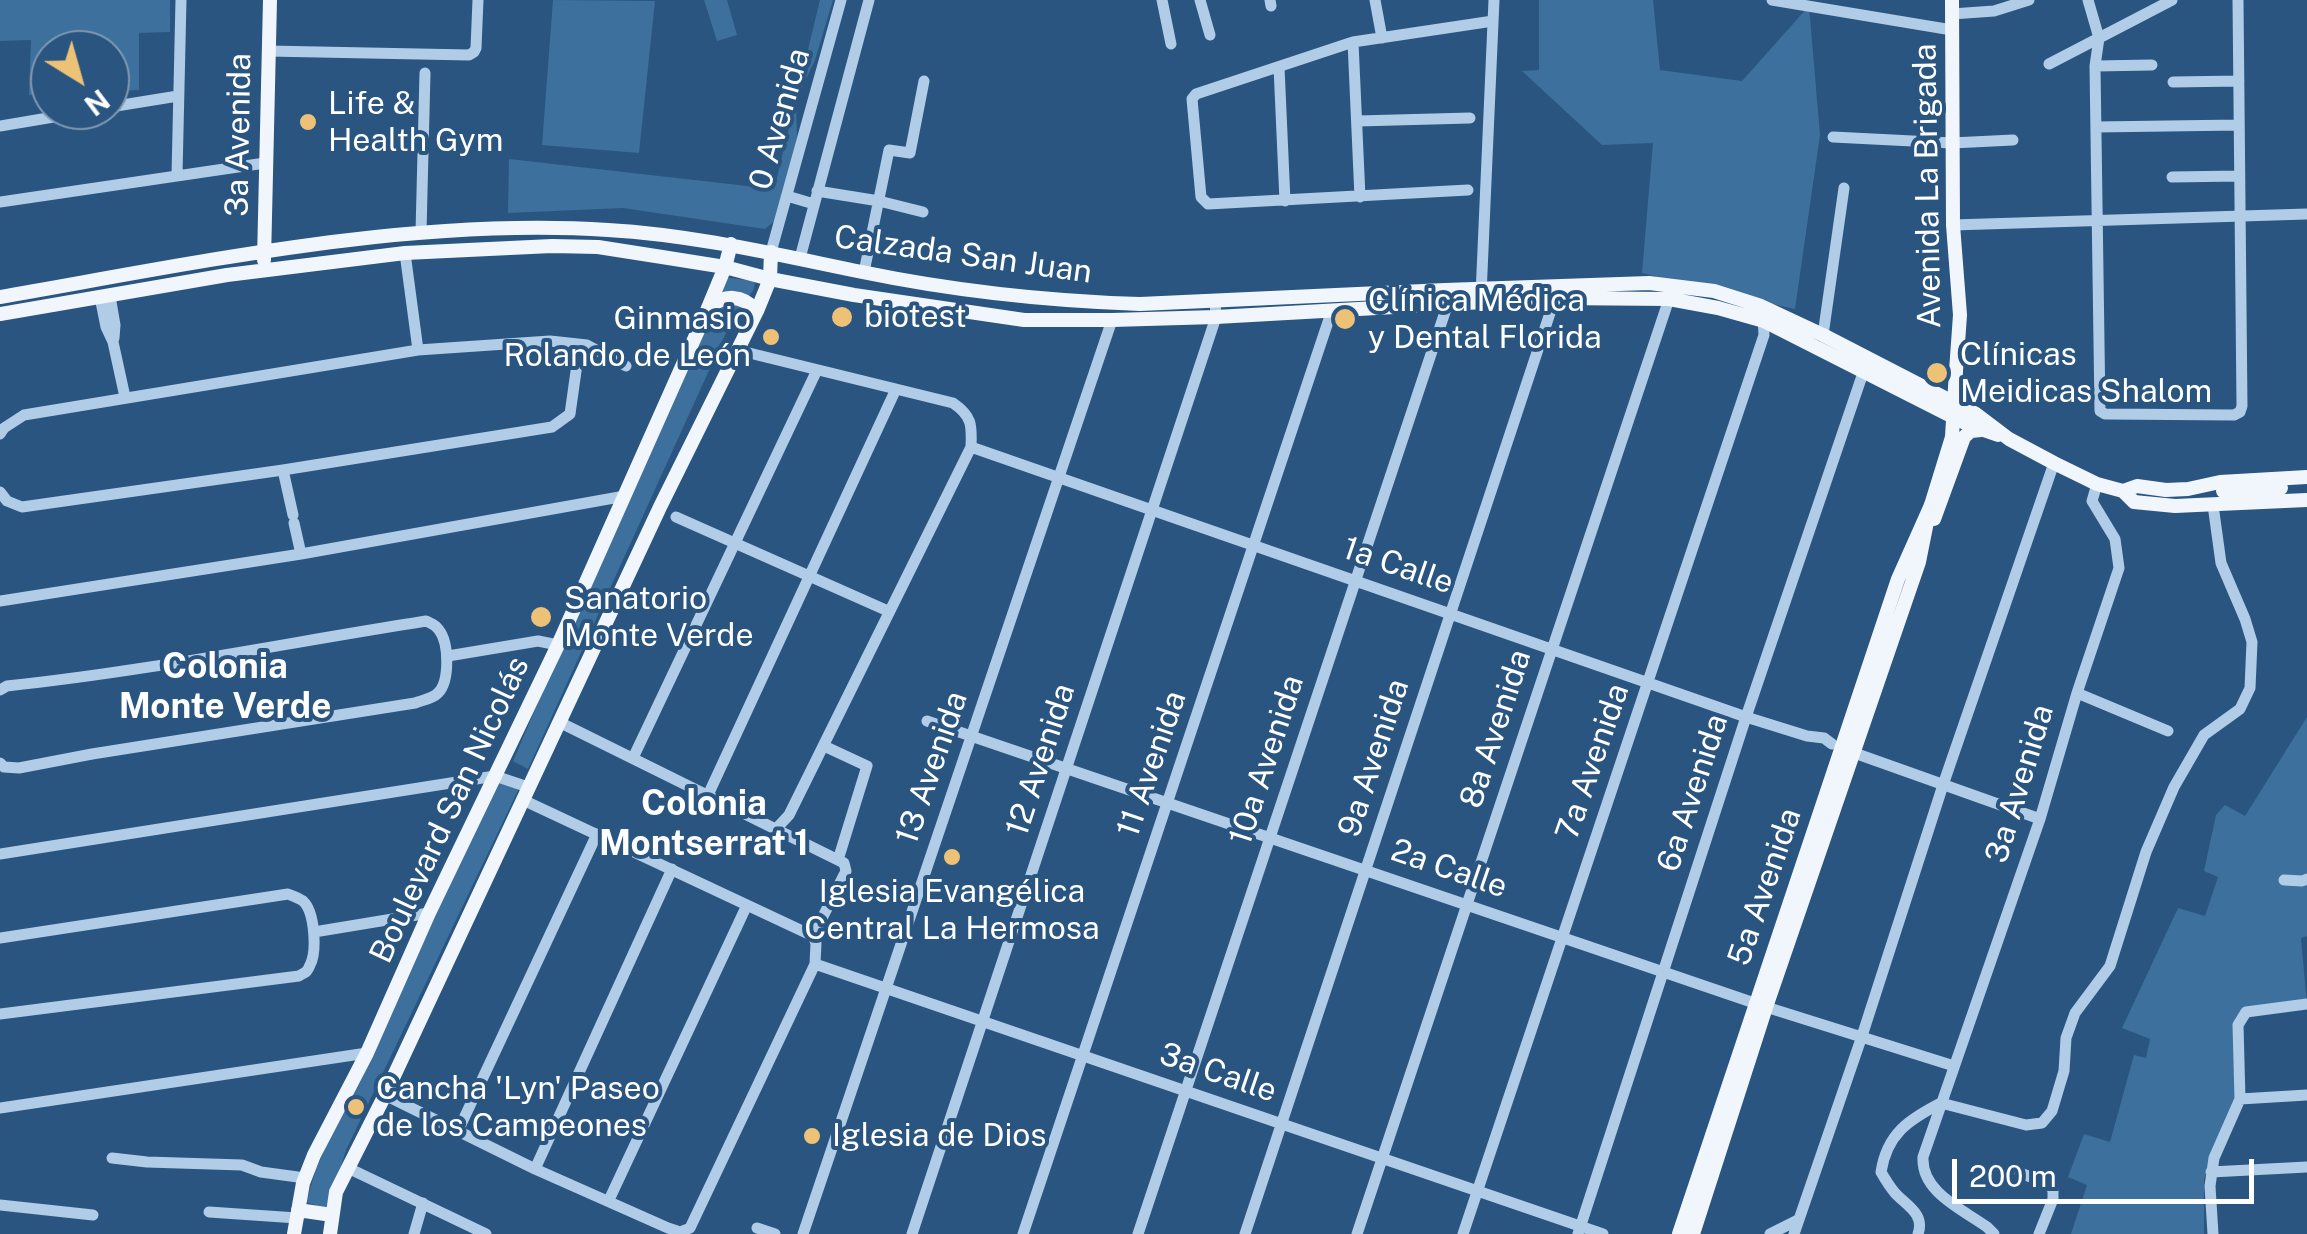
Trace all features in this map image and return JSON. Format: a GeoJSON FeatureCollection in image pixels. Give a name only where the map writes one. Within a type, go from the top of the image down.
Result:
{"type":"FeatureCollection","features":[{"type":"Feature","properties":{"kind":"main road","name":"3a Avenida"},"geometry":{"type":"LineString","coordinates":[[264,270],[270,0]]}},
{"type":"Feature","properties":{"kind":"main road","name":"Avenida La Brigada"},"geometry":{"type":"LineString","coordinates":[[1952,15],[1953,225],[1960,315],[1956,370]]}},
{"type":"Feature","properties":{"kind":"main road","name":"Calzada San Juan"},"geometry":{"type":"LineString","coordinates":[[0,297],[264,252],[421,232],[546,228],[607,230],[731,244],[864,272],[1009,296],[1216,309],[1332,310],[1420,306],[1447,296]]}},
{"type":"Feature","properties":{"kind":"main road","name":"Boulevard San Nicolás"},"geometry":{"type":"LineString","coordinates":[[294,1234],[305,1178],[314,1156],[367,1054],[429,913],[558,645],[708,308],[731,244]]}},
{"type":"Feature","properties":{"kind":"main road","name":"Calzada San Juan"},"geometry":{"type":"LineString","coordinates":[[0,314],[264,270],[406,253],[535,246],[598,247],[725,267],[854,295],[1024,320],[1112,320],[1216,309],[1447,296],[1669,299],[1763,313],[1946,414],[2009,439]]}},
{"type":"Feature","properties":{"kind":"main road","name":"Boulevard San Nicolás"},"geometry":{"type":"LineString","coordinates":[[330,1234],[336,1192],[660,507],[757,311],[770,279],[771,252]]}},
{"type":"Feature","properties":{"kind":"main road","name":"Calzada San Juan"},"geometry":{"type":"LineString","coordinates":[[1481,296],[1649,283],[1714,291],[1823,335],[1976,414],[2009,439],[2054,463],[2097,484],[2123,491],[2134,502],[2213,505],[2307,500]]}},
{"type":"Feature","properties":{"kind":"main road"},"geometry":{"type":"LineString","coordinates":[[708,308],[728,297],[750,302],[757,311]]}},
{"type":"Feature","properties":{"kind":"main road"},"geometry":{"type":"LineString","coordinates":[[1024,320],[1038,312],[1070,313],[1086,301]]}},
{"type":"Feature","properties":{"kind":"main road","name":"5a Avenida"},"geometry":{"type":"LineString","coordinates":[[1694,1234],[1842,748],[1950,451],[1956,370]]}},
{"type":"Feature","properties":{"kind":"main road","name":"5a Avenida"},"geometry":{"type":"LineString","coordinates":[[1912,560],[1944,458],[1949,428],[1946,414]]}},
{"type":"Feature","properties":{"kind":"main road","name":"5a Avenida"},"geometry":{"type":"LineString","coordinates":[[1912,560],[1964,437],[1980,430]]}},
{"type":"Feature","properties":{"kind":"main road","name":"Calzada San Juan"},"geometry":{"type":"LineString","coordinates":[[2123,491],[2137,486],[2166,490],[2220,482],[2307,477]]}},
{"type":"Feature","properties":{"kind":"main road"},"geometry":{"type":"LineString","coordinates":[[2205,486],[2245,490],[2307,486]]}},
{"type":"Feature","properties":{"kind":"main road","name":"5a Avenida"},"geometry":{"type":"LineString","coordinates":[[1679,1234],[1761,1005]]}},
{"type":"Feature","properties":{"kind":"main road"},"geometry":{"type":"LineString","coordinates":[[298,1214],[332,1215]]}},
{"type":"Feature","properties":{"kind":"street"},"geometry":{"type":"LineString","coordinates":[[178,175],[181,0]]}},
{"type":"Feature","properties":{"kind":"street"},"geometry":{"type":"LineString","coordinates":[[268,51],[469,55],[474,52],[478,0]]}},
{"type":"Feature","properties":{"kind":"street","name":"0 Avenida"},"geometry":{"type":"LineString","coordinates":[[771,252],[842,0]]}},
{"type":"Feature","properties":{"kind":"street"},"geometry":{"type":"LineString","coordinates":[[800,258],[869,0]]}},
{"type":"Feature","properties":{"kind":"street"},"geometry":{"type":"LineString","coordinates":[[1162,0],[1171,44]]}},
{"type":"Feature","properties":{"kind":"street"},"geometry":{"type":"LineString","coordinates":[[1200,0],[1210,35]]}},
{"type":"Feature","properties":{"kind":"street"},"geometry":{"type":"LineString","coordinates":[[1375,0],[1382,38]]}},
{"type":"Feature","properties":{"kind":"street"},"geometry":{"type":"LineString","coordinates":[[1481,296],[1494,0]]}},
{"type":"Feature","properties":{"kind":"street"},"geometry":{"type":"LineString","coordinates":[[1772,0],[1952,15],[1994,11],[2029,0]]}},
{"type":"Feature","properties":{"kind":"street"},"geometry":{"type":"LineString","coordinates":[[2088,0],[2099,38],[2094,66],[2100,411],[2234,415],[2240,412],[2238,0]]}},
{"type":"Feature","properties":{"kind":"street"},"geometry":{"type":"LineString","coordinates":[[2049,64],[2170,0]]}},
{"type":"Feature","properties":{"kind":"street"},"geometry":{"type":"LineString","coordinates":[[1468,190],[1208,204],[1201,197],[1192,98],[1353,42],[1493,21]]}},
{"type":"Feature","properties":{"kind":"street"},"geometry":{"type":"LineString","coordinates":[[1353,42],[1360,197]]}},
{"type":"Feature","properties":{"kind":"street"},"geometry":{"type":"LineString","coordinates":[[2094,66],[2152,65]]}},
{"type":"Feature","properties":{"kind":"street"},"geometry":{"type":"LineString","coordinates":[[1279,67],[1284,201]]}},
{"type":"Feature","properties":{"kind":"street"},"geometry":{"type":"LineString","coordinates":[[421,232],[425,74]]}},
{"type":"Feature","properties":{"kind":"street"},"geometry":{"type":"LineString","coordinates":[[864,272],[890,150],[910,153],[924,80]]}},
{"type":"Feature","properties":{"kind":"street"},"geometry":{"type":"LineString","coordinates":[[2173,82],[2238,81]]}},
{"type":"Feature","properties":{"kind":"street"},"geometry":{"type":"LineString","coordinates":[[130,104],[178,96]]}},
{"type":"Feature","properties":{"kind":"street"},"geometry":{"type":"LineString","coordinates":[[1358,121],[1470,118]]}},
{"type":"Feature","properties":{"kind":"street"},"geometry":{"type":"LineString","coordinates":[[0,126],[30,121]]}},
{"type":"Feature","properties":{"kind":"street"},"geometry":{"type":"LineString","coordinates":[[2096,127],[2239,125]]}},
{"type":"Feature","properties":{"kind":"street"},"geometry":{"type":"LineString","coordinates":[[1833,136],[1952,143],[2013,140]]}},
{"type":"Feature","properties":{"kind":"street"},"geometry":{"type":"LineString","coordinates":[[0,202],[264,163]]}},
{"type":"Feature","properties":{"kind":"street"},"geometry":{"type":"LineString","coordinates":[[2172,177],[2239,176]]}},
{"type":"Feature","properties":{"kind":"street"},"geometry":{"type":"LineString","coordinates":[[1823,335],[1844,188]]}},
{"type":"Feature","properties":{"kind":"street"},"geometry":{"type":"LineString","coordinates":[[787,196],[879,202],[923,212]]}},
{"type":"Feature","properties":{"kind":"street"},"geometry":{"type":"LineString","coordinates":[[1953,225],[2307,214]]}},
{"type":"Feature","properties":{"kind":"street"},"geometry":{"type":"LineString","coordinates":[[406,253],[418,350]]}},
{"type":"Feature","properties":{"kind":"street"},"geometry":{"type":"LineString","coordinates":[[105,296],[106,327],[125,397]]}},
{"type":"Feature","properties":{"kind":"street","name":"10a Avenida"},"geometry":{"type":"LineString","coordinates":[[1138,1234],[1447,296]]}},
{"type":"Feature","properties":{"kind":"street","name":"9a Avenida"},"geometry":{"type":"LineString","coordinates":[[1244,1234],[1555,298]]}},
{"type":"Feature","properties":{"kind":"street","name":"8a Avenida"},"geometry":{"type":"LineString","coordinates":[[1357,1234],[1669,299]]}},
{"type":"Feature","properties":{"kind":"street","name":"12 Avenida"},"geometry":{"type":"LineString","coordinates":[[912,1234],[1154,511],[1216,309]]}},
{"type":"Feature","properties":{"kind":"street","name":"11 Avenida"},"geometry":{"type":"LineString","coordinates":[[1023,1234],[1332,310]]}},
{"type":"Feature","properties":{"kind":"street","name":"7a Avenida"},"geometry":{"type":"LineString","coordinates":[[1463,1234],[1764,336],[1763,313]]}},
{"type":"Feature","properties":{"kind":"street","name":"13 Avenida"},"geometry":{"type":"LineString","coordinates":[[803,1234],[1112,320]]}},
{"type":"Feature","properties":{"kind":"street"},"geometry":{"type":"LineString","coordinates":[[2,431],[24,415],[418,350],[550,341],[587,346],[626,366]]}},
{"type":"Feature","properties":{"kind":"street"},"geometry":{"type":"LineString","coordinates":[[3,496],[22,506],[552,427],[570,414],[578,357],[570,345]]}},
{"type":"Feature","properties":{"kind":"street"},"geometry":{"type":"LineString","coordinates":[[738,350],[953,403],[969,418],[972,432],[971,447],[824,746],[789,815],[776,829]]}},
{"type":"Feature","properties":{"kind":"street"},"geometry":{"type":"LineString","coordinates":[[633,758],[817,370]]}},
{"type":"Feature","properties":{"kind":"street","name":"6a Avenida"},"geometry":{"type":"LineString","coordinates":[[1580,1230],[1746,716],[1864,370]]}},
{"type":"Feature","properties":{"kind":"street"},"geometry":{"type":"LineString","coordinates":[[708,795],[896,389]]}},
{"type":"Feature","properties":{"kind":"street","name":"1a Calle"},"geometry":{"type":"LineString","coordinates":[[971,447],[1746,716],[1824,738],[1842,748],[2040,818]]}},
{"type":"Feature","properties":{"kind":"street"},"geometry":{"type":"LineString","coordinates":[[1794,1234],[1942,785],[2054,463]]}},
{"type":"Feature","properties":{"kind":"street"},"geometry":{"type":"LineString","coordinates":[[283,470],[301,554]]}},
{"type":"Feature","properties":{"kind":"street","name":"3a Avenida"},"geometry":{"type":"LineString","coordinates":[[1941,1102],[2040,818],[2119,568],[2115,539],[2092,502],[2097,484]]}},
{"type":"Feature","properties":{"kind":"street"},"geometry":{"type":"LineString","coordinates":[[0,600],[301,554],[625,496]]}},
{"type":"Feature","properties":{"kind":"street"},"geometry":{"type":"LineString","coordinates":[[1918,1234],[1921,1226],[1917,1214],[1880,1172],[1884,1151],[1916,1116],[1941,1102],[2026,1125],[2042,1123],[2052,1111],[2064,1070],[2066,1038],[2075,1013],[2110,966],[2146,852],[2174,786],[2204,735],[2240,709],[2250,688],[2252,642],[2222,563],[2213,505]]}},
{"type":"Feature","properties":{"kind":"street"},"geometry":{"type":"LineString","coordinates":[[676,517],[888,611]]}},
{"type":"Feature","properties":{"kind":"street"},"geometry":{"type":"LineString","coordinates":[[0,690],[426,621],[441,632],[448,656],[438,692],[415,703],[19,768],[0,763]]}},
{"type":"Feature","properties":{"kind":"street"},"geometry":{"type":"LineString","coordinates":[[448,656],[538,641],[558,645]]}},
{"type":"Feature","properties":{"kind":"street"},"geometry":{"type":"LineString","coordinates":[[2077,693],[2168,731]]}},
{"type":"Feature","properties":{"kind":"street","name":"2a Calle"},"geometry":{"type":"LineString","coordinates":[[928,721],[1761,1005],[1954,1066]]}},
{"type":"Feature","properties":{"kind":"street"},"geometry":{"type":"LineString","coordinates":[[385,1095],[535,1168],[680,1232],[690,1228],[815,964],[814,936],[846,871],[844,863],[559,722]]}},
{"type":"Feature","properties":{"kind":"street"},"geometry":{"type":"LineString","coordinates":[[824,746],[867,766],[838,860]]}},
{"type":"Feature","properties":{"kind":"street"},"geometry":{"type":"LineString","coordinates":[[0,854],[495,776],[597,834],[814,936]]}},
{"type":"Feature","properties":{"kind":"street"},"geometry":{"type":"LineString","coordinates":[[458,1131],[597,834]]}},
{"type":"Feature","properties":{"kind":"street"},"geometry":{"type":"LineString","coordinates":[[535,1168],[672,869]]}},
{"type":"Feature","properties":{"kind":"street"},"geometry":{"type":"LineString","coordinates":[[2284,880],[2307,879]]}},
{"type":"Feature","properties":{"kind":"street"},"geometry":{"type":"LineString","coordinates":[[0,938],[288,894],[306,906],[314,932],[310,965],[298,976],[0,1014]]}},
{"type":"Feature","properties":{"kind":"street"},"geometry":{"type":"LineString","coordinates":[[609,1200],[747,904]]}},
{"type":"Feature","properties":{"kind":"street"},"geometry":{"type":"LineString","coordinates":[[314,932],[429,913]]}},
{"type":"Feature","properties":{"kind":"street","name":"3a Calle"},"geometry":{"type":"LineString","coordinates":[[815,964],[1478,1191],[1580,1230],[1603,1234]]}},
{"type":"Feature","properties":{"kind":"street"},"geometry":{"type":"LineString","coordinates":[[2214,1234],[2211,1172],[2240,1099],[2238,1025],[2246,1012],[2307,1004]]}},
{"type":"Feature","properties":{"kind":"street"},"geometry":{"type":"LineString","coordinates":[[0,1108],[367,1054]]}},
{"type":"Feature","properties":{"kind":"street"},"geometry":{"type":"LineString","coordinates":[[2240,1099],[2307,1095]]}},
{"type":"Feature","properties":{"kind":"street"},"geometry":{"type":"LineString","coordinates":[[1941,1102],[1922,1170],[1931,1186],[1994,1234]]}},
{"type":"Feature","properties":{"kind":"street"},"geometry":{"type":"LineString","coordinates":[[112,1158],[242,1164],[261,1172],[305,1178]]}},
{"type":"Feature","properties":{"kind":"street"},"geometry":{"type":"LineString","coordinates":[[2211,1172],[2307,1167]]}},
{"type":"Feature","properties":{"kind":"street"},"geometry":{"type":"LineString","coordinates":[[348,1168],[486,1234]]}},
{"type":"Feature","properties":{"kind":"street"},"geometry":{"type":"LineString","coordinates":[[2020,1173],[2046,1183],[2053,1190],[2038,1234]]}},
{"type":"Feature","properties":{"kind":"street"},"geometry":{"type":"LineString","coordinates":[[414,1234],[423,1204]]}},
{"type":"Feature","properties":{"kind":"street"},"geometry":{"type":"LineString","coordinates":[[0,1205],[93,1215]]}},
{"type":"Feature","properties":{"kind":"street"},"geometry":{"type":"LineString","coordinates":[[209,1212],[298,1214]]}},
{"type":"Feature","properties":{"kind":"street"},"geometry":{"type":"LineString","coordinates":[[1770,1234],[1798,1220]]}},
{"type":"Feature","properties":{"kind":"street"},"geometry":{"type":"LineString","coordinates":[[757,1228],[774,1234]]}},
{"type":"Feature","properties":{"kind":"shaded area"},"geometry":{"type":"Polygon","coordinates":[[[0,0],[170,0],[170,32],[139,33],[139,90],[130,90],[130,30],[30,30],[30,40],[0,41],[0,0]]]}},
{"type":"Feature","properties":{"kind":"shaded area"},"geometry":{"type":"Polygon","coordinates":[[[553,0],[655,1],[639,153],[542,145],[553,0]]]}},
{"type":"Feature","properties":{"kind":"shaded area"},"geometry":{"type":"Polygon","coordinates":[[[704,0],[727,0],[737,35],[717,41],[704,0]]]}},
{"type":"Feature","properties":{"kind":"shaded area"},"geometry":{"type":"Polygon","coordinates":[[[820,0],[833,0],[815,60],[796,100],[797,138],[776,220],[765,229],[623,208],[508,213],[509,159],[774,189],[820,0]]]}},
{"type":"Feature","properties":{"kind":"shaded area"},"geometry":{"type":"Polygon","coordinates":[[[1539,0],[1653,0],[1660,70],[1742,81],[1809,6],[1820,135],[1795,309],[1642,273],[1653,143],[1602,145],[1522,71],[1539,70],[1539,0]]]}},
{"type":"Feature","properties":{"kind":"shaded area"},"geometry":{"type":"Polygon","coordinates":[[[721,277],[755,281],[754,289],[731,322],[528,769],[513,761],[721,277]]]}},
{"type":"Feature","properties":{"kind":"shaded area"},"geometry":{"type":"Polygon","coordinates":[[[2307,717],[2307,936],[2301,938],[2307,1004],[2238,1015],[2235,1097],[2204,1179],[2204,1234],[2071,1234],[2087,1185],[2068,1177],[2084,1134],[2110,1142],[2134,1055],[2146,1058],[2150,1039],[2122,1028],[2178,908],[2205,916],[2218,877],[2204,871],[2216,815],[2225,805],[2245,816],[2307,717]]]}},
{"type":"Feature","properties":{"kind":"shaded area"},"geometry":{"type":"Polygon","coordinates":[[[502,774],[522,782],[346,1150],[328,1209],[306,1202],[333,1131],[502,774]]]}},
{"type":"Feature","properties":{"kind":"place","name":"Life & Health Gym"},"geometry":{"type":"Point","coordinates":[308,122]}},
{"type":"Feature","properties":{"kind":"place","name":"biotest"},"geometry":{"type":"Point","coordinates":[842,317]}},
{"type":"Feature","properties":{"kind":"place","name":"Clínica Médica y Dental Florida"},"geometry":{"type":"Point","coordinates":[1345,319]}},
{"type":"Feature","properties":{"kind":"place","name":"Ginmasio Rolando de León"},"geometry":{"type":"Point","coordinates":[771,337]}},
{"type":"Feature","properties":{"kind":"place","name":"Clínicas Meidicas Shalom"},"geometry":{"type":"Point","coordinates":[1937,373]}},
{"type":"Feature","properties":{"kind":"place","name":"Sanatorio Monte Verde"},"geometry":{"type":"Point","coordinates":[541,617]}},
{"type":"Feature","properties":{"kind":"place","name":"Iglesia Evangélica Central La Hermosa"},"geometry":{"type":"Point","coordinates":[952,857]}},
{"type":"Feature","properties":{"kind":"place","name":"Cancha 'Lyn' Paseo de los Campeones"},"geometry":{"type":"Point","coordinates":[356,1107]}},
{"type":"Feature","properties":{"kind":"place","name":"Iglesia de Dios"},"geometry":{"type":"Point","coordinates":[812,1136]}},
{"type":"Feature","properties":{"kind":"district","name":"Colonia Monte Verde"},"geometry":{"type":"Point","coordinates":[225,687]}},
{"type":"Feature","properties":{"kind":"district","name":"Colonia Montserrat 1"},"geometry":{"type":"Point","coordinates":[704,824]}}]}
